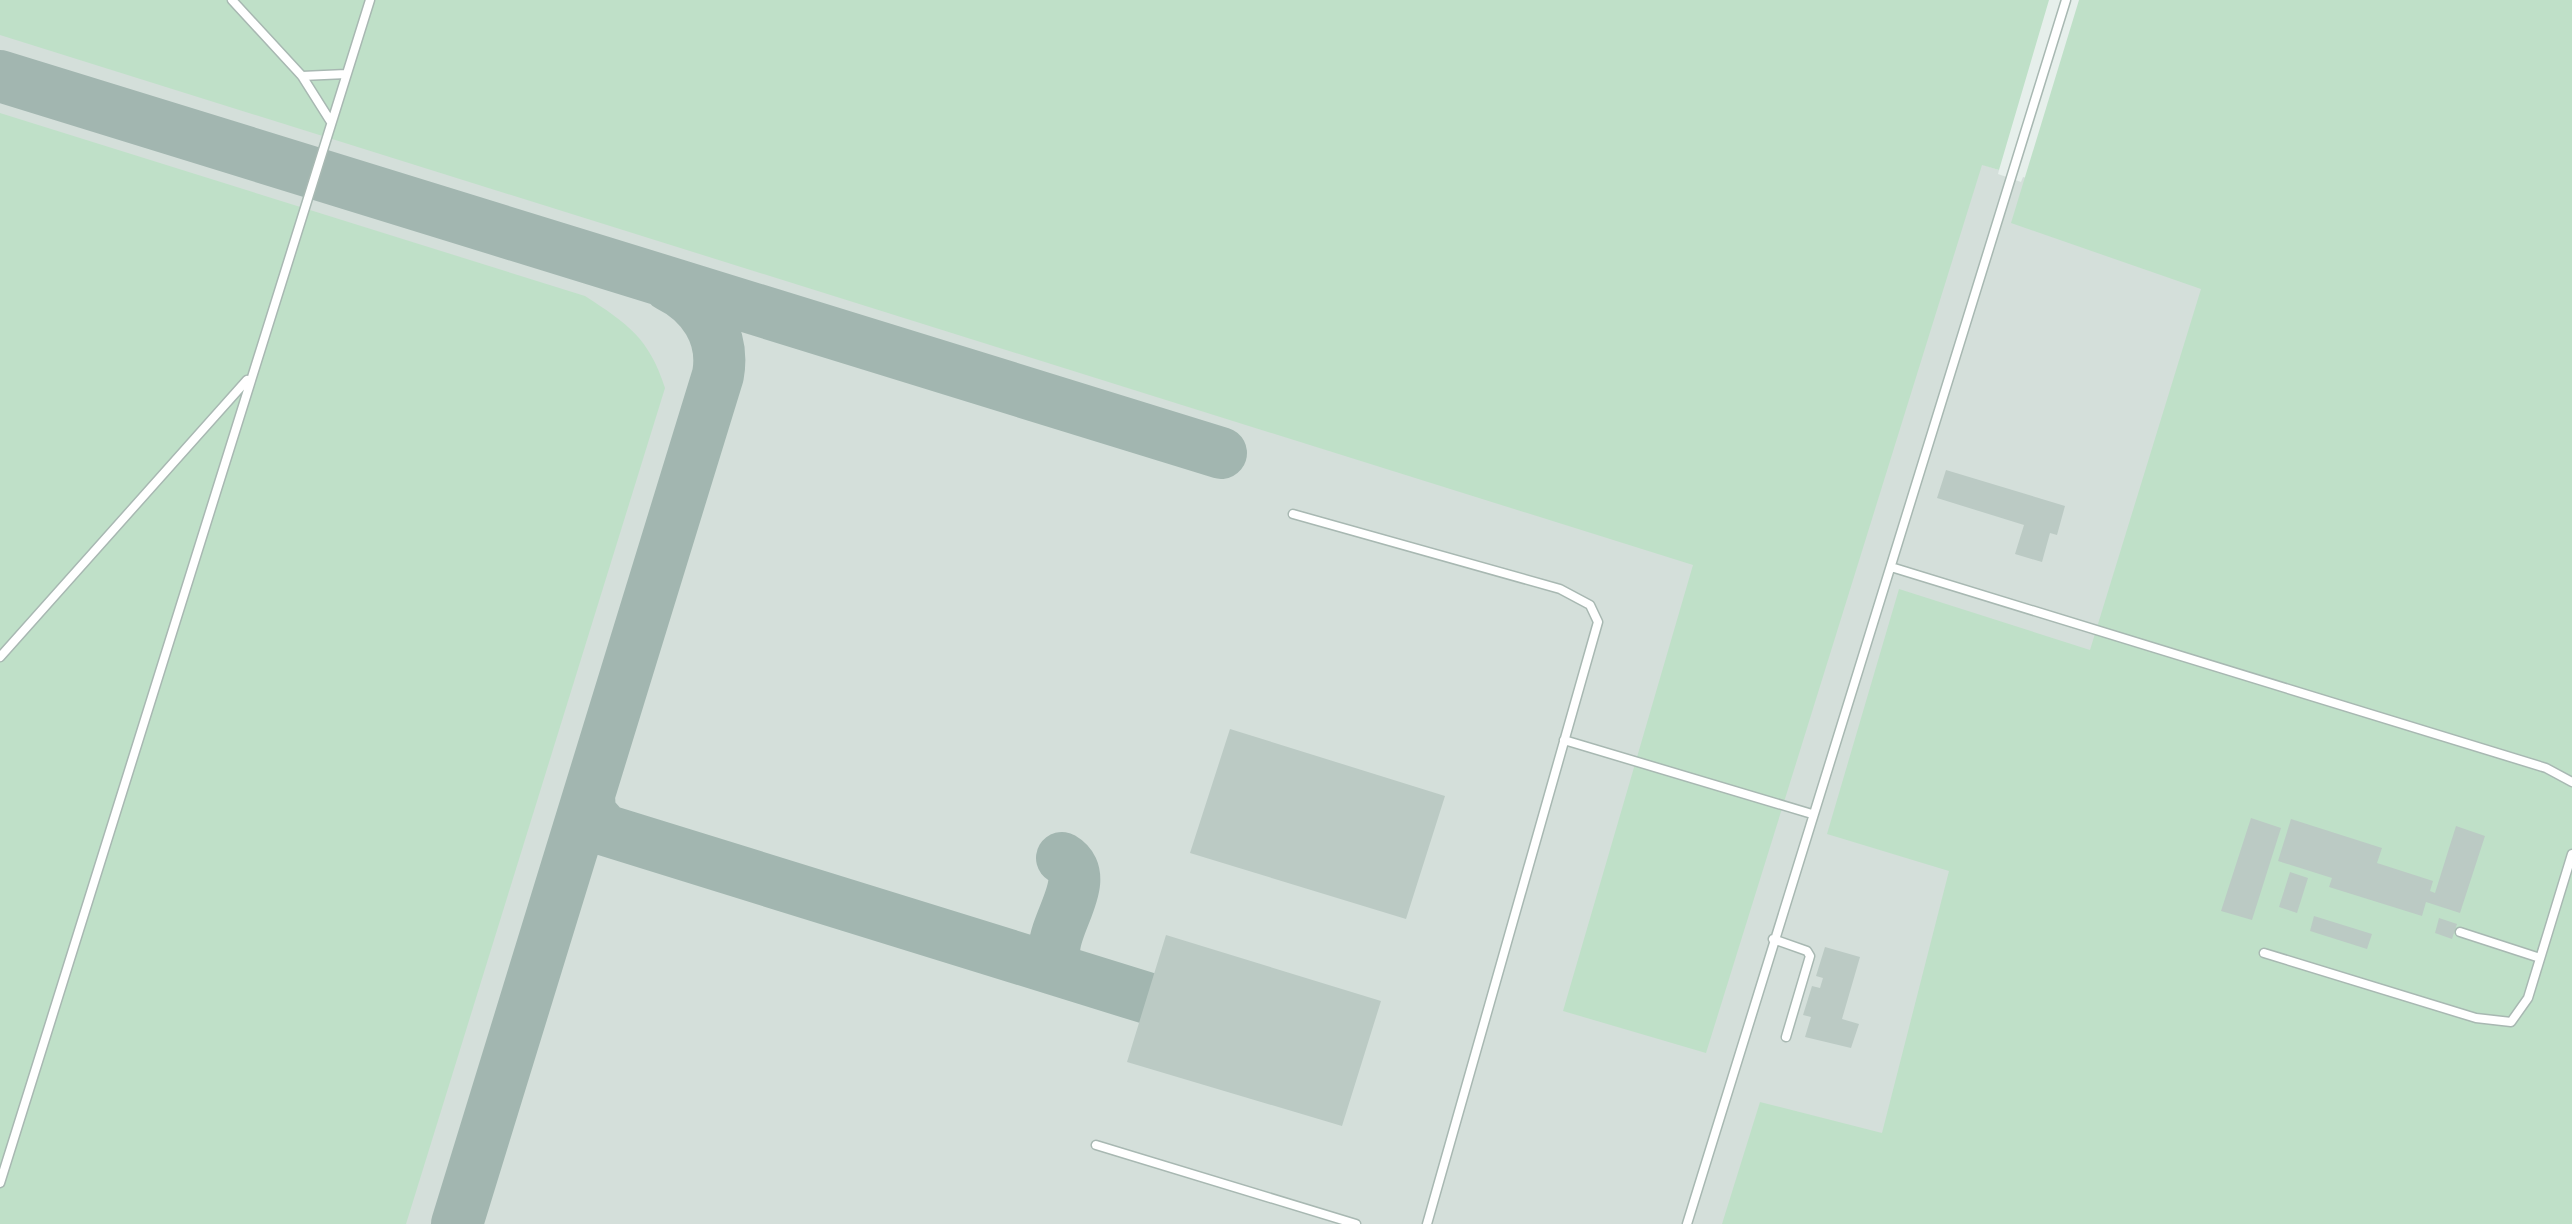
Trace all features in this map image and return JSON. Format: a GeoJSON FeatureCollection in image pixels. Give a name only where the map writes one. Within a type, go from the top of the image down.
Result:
{"type":"FeatureCollection","features":[{"type":"Feature","properties":{"kind":"lane"},"geometry":{"type":"LineString","coordinates":[[232,0],[302,76],[331,122]]}},
{"type":"Feature","properties":{"kind":"lane"},"geometry":{"type":"LineString","coordinates":[[0,1183],[370,0]]}},
{"type":"Feature","properties":{"kind":"lane"},"geometry":{"type":"LineString","coordinates":[[1687,1224],[1773,939],[2066,0]]}},
{"type":"Feature","properties":{"kind":"lane"},"geometry":{"type":"LineString","coordinates":[[302,76],[346,74]]}},
{"type":"Feature","properties":{"kind":"lane"},"geometry":{"type":"LineString","coordinates":[[0,657],[251,375]]}},
{"type":"Feature","properties":{"kind":"lane"},"geometry":{"type":"LineString","coordinates":[[1293,514],[1560,589],[1590,605],[1598,622],[1427,1224]]}},
{"type":"Feature","properties":{"kind":"lane"},"geometry":{"type":"LineString","coordinates":[[1891,567],[2546,768],[2572,782]]}},
{"type":"Feature","properties":{"kind":"lane"},"geometry":{"type":"LineString","coordinates":[[1564,740],[1812,814]]}},
{"type":"Feature","properties":{"kind":"lane"},"geometry":{"type":"LineString","coordinates":[[2264,953],[2476,1018],[2507,1023],[2522,1011],[2572,853]]}},
{"type":"Feature","properties":{"kind":"lane"},"geometry":{"type":"LineString","coordinates":[[2460,932],[2540,958]]}},
{"type":"Feature","properties":{"kind":"lane"},"geometry":{"type":"LineString","coordinates":[[1773,939],[1807,951],[1810,956],[1786,1037]]}},
{"type":"Feature","properties":{"kind":"lane"},"geometry":{"type":"LineString","coordinates":[[1096,1145],[1356,1224]]}},
{"type":"Feature","properties":{"kind":"shaded area"},"geometry":{"type":"Polygon","coordinates":[[[0,0],[1941,151],[1999,170],[1998,174],[2021,182],[2023,177],[2342,276],[2572,1224],[0,1224],[0,0]]]}},
{"type":"Feature","properties":{"kind":"green space"},"geometry":{"type":"Polygon","coordinates":[[[0,0],[2049,0],[1999,170],[1982,165],[1706,1053],[1563,1011],[1693,565],[0,35],[0,0]]]}},
{"type":"Feature","properties":{"kind":"green space"},"geometry":{"type":"Polygon","coordinates":[[[2079,0],[2572,0],[2572,1224],[1722,1224],[1760,1102],[1882,1133],[1949,871],[1827,834],[1899,589],[2090,650],[2201,289],[2011,223],[2079,0]]]}},
{"type":"Feature","properties":{"kind":"green space"},"geometry":{"type":"Polygon","coordinates":[[[0,113],[585,296],[635,334],[652,356],[659,371],[665,388],[406,1224],[0,1224],[0,113]]]}},
{"type":"Feature","properties":{"kind":"building"},"geometry":{"type":"Polygon","coordinates":[[[1946,470],[2065,506],[2057,535],[2050,533],[2042,562],[2015,554],[2024,525],[1937,498],[1946,470]]]}},
{"type":"Feature","properties":{"kind":"building"},"geometry":{"type":"Polygon","coordinates":[[[1230,729],[1445,796],[1406,919],[1190,853],[1230,729]]]}},
{"type":"Feature","properties":{"kind":"building"},"geometry":{"type":"Polygon","coordinates":[[[2251,818],[2281,828],[2252,920],[2221,911],[2251,818]]]}},
{"type":"Feature","properties":{"kind":"building"},"geometry":{"type":"Polygon","coordinates":[[[2291,819],[2382,848],[2377,863],[2433,881],[2430,891],[2435,893],[2456,826],[2485,836],[2460,913],[2426,902],[2422,916],[2329,887],[2332,878],[2278,861],[2291,819]]]}},
{"type":"Feature","properties":{"kind":"building"},"geometry":{"type":"Polygon","coordinates":[[[2290,872],[2308,878],[2297,913],[2279,907],[2290,872]]]}},
{"type":"Feature","properties":{"kind":"building"},"geometry":{"type":"Polygon","coordinates":[[[2314,916],[2372,934],[2367,949],[2310,931],[2314,916]]]}},
{"type":"Feature","properties":{"kind":"building"},"geometry":{"type":"Polygon","coordinates":[[[2439,918],[2457,924],[2452,939],[2435,933],[2439,918]]]}},
{"type":"Feature","properties":{"kind":"building"},"geometry":{"type":"Polygon","coordinates":[[[1166,935],[1381,1001],[1342,1126],[1127,1062],[1166,935]]]}},
{"type":"Feature","properties":{"kind":"building"},"geometry":{"type":"Polygon","coordinates":[[[1825,947],[1860,957],[1842,1019],[1859,1024],[1851,1048],[1805,1037],[1811,1017],[1803,1015],[1812,986],[1820,988],[1823,978],[1816,976],[1825,947]]]}},
{"type":"Feature","properties":{"kind":"taxiway"},"geometry":{"type":"LineString","coordinates":[[0,76],[1221,453]]}},
{"type":"Feature","properties":{"kind":"taxiway"},"geometry":{"type":"LineString","coordinates":[[457,1224],[718,375],[718,347],[709,322],[692,301],[668,285]]}},
{"type":"Feature","properties":{"kind":"taxiway"},"geometry":{"type":"LineString","coordinates":[[589,796],[590,813],[605,830],[1147,998]]}},
{"type":"Feature","properties":{"kind":"taxiway"},"geometry":{"type":"LineString","coordinates":[[1062,858],[1072,869],[1074,883],[1054,948],[1056,962],[1067,973]]}}]}
